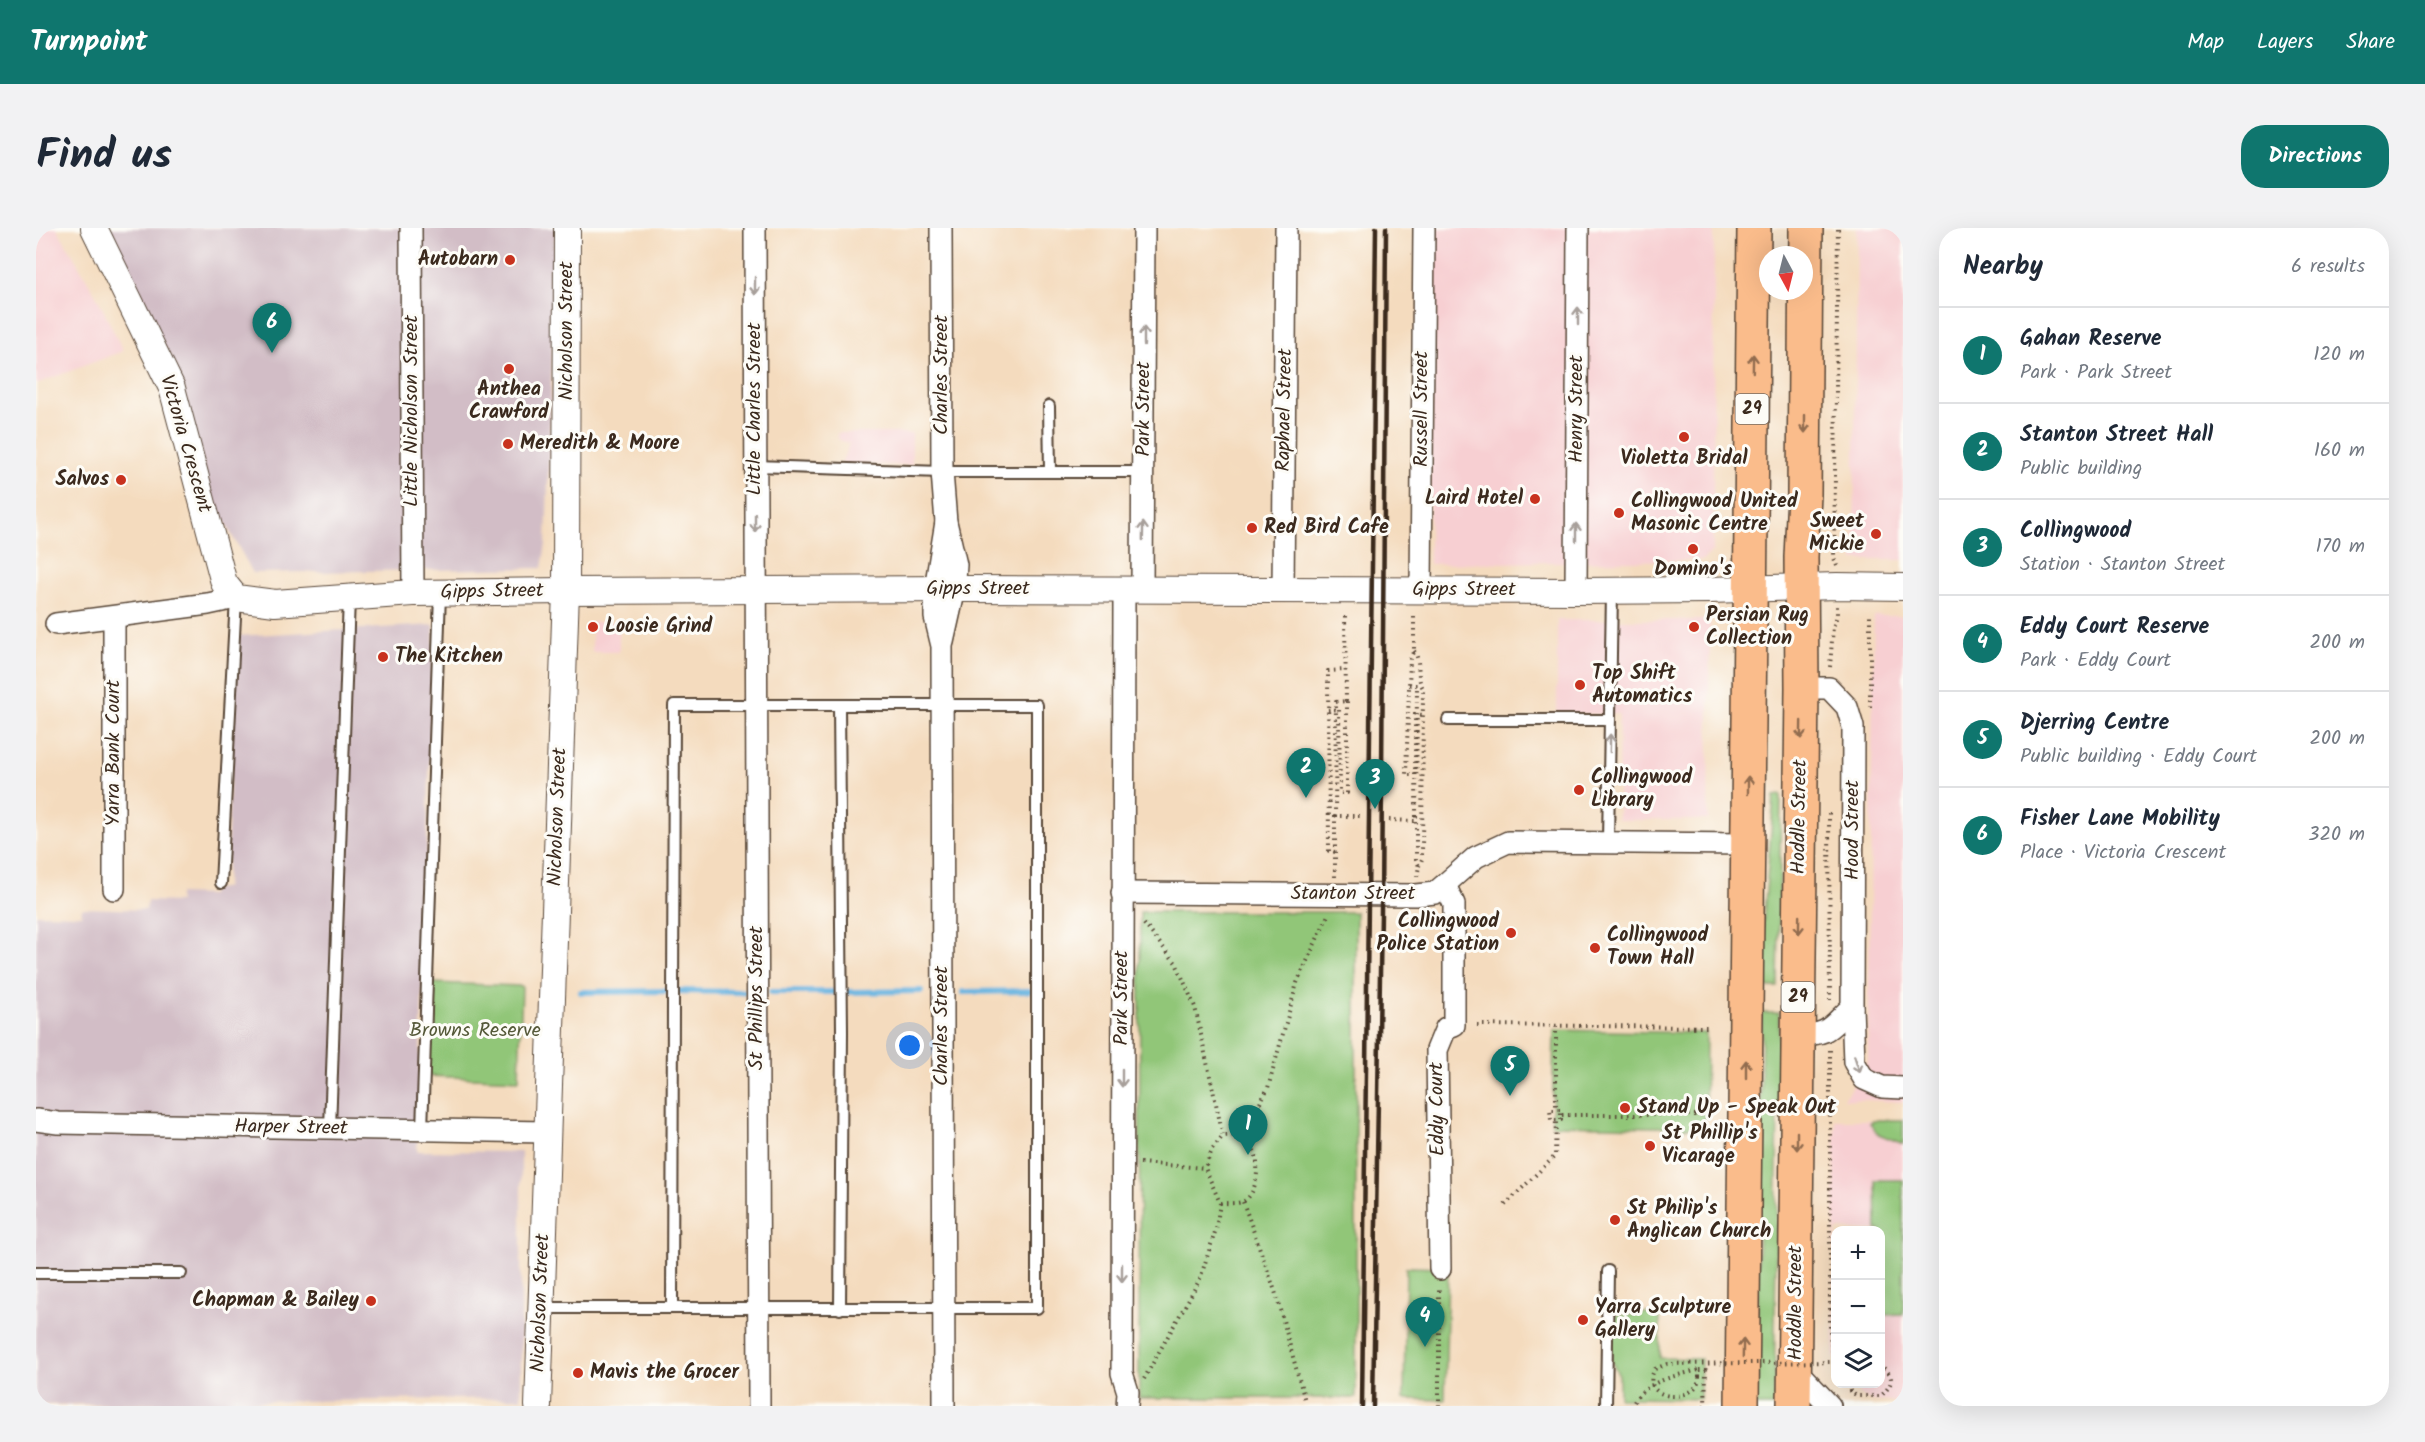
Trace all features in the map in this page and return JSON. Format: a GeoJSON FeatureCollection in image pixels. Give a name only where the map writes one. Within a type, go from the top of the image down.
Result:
{"type":"FeatureCollection","features":[{"type":"Feature","properties":{"kind":"highway","name":"29"},"geometry":{"type":"LineString","coordinates":[[1735,1404],[1748,844],[1754,228]]}},
{"type":"Feature","properties":{"kind":"highway","name":"Hoddle Street"},"geometry":{"type":"LineString","coordinates":[[1794,1406],[1802,688],[1800,587],[1804,495],[1806,228]]}},
{"type":"Feature","properties":{"kind":"street","name":"Victoria Crescent"},"geometry":{"type":"LineString","coordinates":[[94,228],[172,388],[224,583],[236,598]]}},
{"type":"Feature","properties":{"kind":"street","name":"Little Nicholson Street"},"geometry":{"type":"LineString","coordinates":[[411,228],[413,593]]}},
{"type":"Feature","properties":{"kind":"street","name":"Nicholson Street"},"geometry":{"type":"LineString","coordinates":[[538,1406],[566,591],[567,228]]}},
{"type":"Feature","properties":{"kind":"street","name":"Little Charles Street"},"geometry":{"type":"LineString","coordinates":[[755,228],[756,590]]}},
{"type":"Feature","properties":{"kind":"street","name":"Charles Street"},"geometry":{"type":"LineString","coordinates":[[941,228],[942,472],[946,522],[956,565],[945,589],[942,646],[944,1406]]}},
{"type":"Feature","properties":{"kind":"street","name":"Park Street"},"geometry":{"type":"LineString","coordinates":[[1127,1406],[1128,1392],[1122,1373],[1122,893],[1133,590],[1143,472],[1144,228]]}},
{"type":"Feature","properties":{"kind":"street","name":"Raphael Street"},"geometry":{"type":"LineString","coordinates":[[1283,591],[1286,228]]}},
{"type":"Feature","properties":{"kind":"street","name":"Russell Street"},"geometry":{"type":"LineString","coordinates":[[1421,590],[1424,228]]}},
{"type":"Feature","properties":{"kind":"street","name":"Henry Street"},"geometry":{"type":"LineString","coordinates":[[1576,591],[1578,228]]}},
{"type":"Feature","properties":{"kind":"street","name":"Gipps Street"},"geometry":{"type":"LineString","coordinates":[[56,624],[230,601],[236,598],[275,603],[413,593],[945,589],[1576,591],[1903,587]]}},
{"type":"Feature","properties":{"kind":"street","name":"St Phillips Street"},"geometry":{"type":"LineString","coordinates":[[756,590],[759,1406]]}},
{"type":"Feature","properties":{"kind":"street","name":"Yarra Bank Court"},"geometry":{"type":"LineString","coordinates":[[114,617],[114,889]]}},
{"type":"Feature","properties":{"kind":"street","name":"Hood Street"},"geometry":{"type":"LineString","coordinates":[[1802,688],[1829,688],[1847,707],[1853,727],[1852,1007],[1854,1062],[1864,1079],[1882,1087],[1903,1088]]}},
{"type":"Feature","properties":{"kind":"street","name":"Stanton Street"},"geometry":{"type":"LineString","coordinates":[[1122,893],[1416,895],[1435,893],[1476,857],[1508,842],[1748,844]]}},
{"type":"Feature","properties":{"kind":"street","name":"Eddy Court"},"geometry":{"type":"LineString","coordinates":[[1440,1269],[1437,1050],[1446,1028],[1454,1025],[1454,904],[1445,885]]}},
{"type":"Feature","properties":{"kind":"street"},"geometry":{"type":"LineString","coordinates":[[1798,1035],[1811,1035],[1830,1030],[1852,1007]]}},
{"type":"Feature","properties":{"kind":"street","name":"Harper Street"},"geometry":{"type":"LineString","coordinates":[[36,1119],[58,1123],[547,1132]]}},
{"type":"Feature","properties":{"kind":"street"},"geometry":{"type":"LineString","coordinates":[[1795,1369],[1830,1406]]}},
{"type":"Feature","properties":{"kind":"lane"},"geometry":{"type":"LineString","coordinates":[[1049,406],[1050,472]]}},
{"type":"Feature","properties":{"kind":"lane"},"geometry":{"type":"LineString","coordinates":[[755,466],[942,472],[1143,472]]}},
{"type":"Feature","properties":{"kind":"lane"},"geometry":{"type":"LineString","coordinates":[[1608,843],[1612,590]]}},
{"type":"Feature","properties":{"kind":"lane"},"geometry":{"type":"LineString","coordinates":[[422,1130],[440,593]]}},
{"type":"Feature","properties":{"kind":"lane"},"geometry":{"type":"LineString","coordinates":[[222,883],[236,598]]}},
{"type":"Feature","properties":{"kind":"lane"},"geometry":{"type":"LineString","coordinates":[[330,1128],[349,598]]}},
{"type":"Feature","properties":{"kind":"lane"},"geometry":{"type":"LineString","coordinates":[[542,1308],[942,1309],[1037,1308],[1037,705],[674,705],[672,1308]]}},
{"type":"Feature","properties":{"kind":"lane"},"geometry":{"type":"LineString","coordinates":[[839,705],[842,1020],[840,1309]]}},
{"type":"Feature","properties":{"kind":"lane"},"geometry":{"type":"LineString","coordinates":[[1448,720],[1610,720]]}},
{"type":"Feature","properties":{"kind":"lane"},"geometry":{"type":"LineString","coordinates":[[1606,1406],[1608,1270]]}},
{"type":"Feature","properties":{"kind":"lane"},"geometry":{"type":"LineString","coordinates":[[36,1273],[181,1273]]}},
{"type":"Feature","properties":{"kind":"path"},"geometry":{"type":"LineString","coordinates":[[1837,563],[1834,558],[1838,228]]}},
{"type":"Feature","properties":{"kind":"path"},"geometry":{"type":"LineString","coordinates":[[1870,614],[1870,707]]}},
{"type":"Feature","properties":{"kind":"path"},"geometry":{"type":"LineString","coordinates":[[1328,710],[1339,710],[1340,793],[1347,793],[1345,616]]}},
{"type":"Feature","properties":{"kind":"path"},"geometry":{"type":"LineString","coordinates":[[1414,617],[1414,650],[1410,659],[1406,775],[1414,775],[1415,714],[1423,715]]}},
{"type":"Feature","properties":{"kind":"path"},"geometry":{"type":"LineString","coordinates":[[1414,650],[1419,658],[1423,715],[1422,859],[1419,866]]}},
{"type":"Feature","properties":{"kind":"path"},"geometry":{"type":"LineString","coordinates":[[1335,852],[1329,851],[1328,670],[1346,670]]}},
{"type":"Feature","properties":{"kind":"path"},"geometry":{"type":"LineString","coordinates":[[1409,685],[1417,686],[1416,859]]}},
{"type":"Feature","properties":{"kind":"path"},"geometry":{"type":"LineString","coordinates":[[1335,884],[1336,702],[1346,702]]}},
{"type":"Feature","properties":{"kind":"path"},"geometry":{"type":"LineString","coordinates":[[1335,818],[1362,816]]}},
{"type":"Feature","properties":{"kind":"path"},"geometry":{"type":"LineString","coordinates":[[1389,820],[1417,822]]}},
{"type":"Feature","properties":{"kind":"path"},"geometry":{"type":"LineString","coordinates":[[1243,1135],[1268,1088],[1298,983],[1331,909]]}},
{"type":"Feature","properties":{"kind":"path"},"geometry":{"type":"LineString","coordinates":[[1139,918],[1176,963],[1195,1008],[1223,1136]]}},
{"type":"Feature","properties":{"kind":"path"},"geometry":{"type":"LineString","coordinates":[[1477,1025],[1711,1027]]}},
{"type":"Feature","properties":{"kind":"path"},"geometry":{"type":"LineString","coordinates":[[1556,1026],[1556,1110]]}},
{"type":"Feature","properties":{"kind":"path"},"geometry":{"type":"LineString","coordinates":[[1550,1110],[1556,1110],[1561,1110],[1561,1120],[1551,1120],[1550,1110]]}},
{"type":"Feature","properties":{"kind":"path"},"geometry":{"type":"LineString","coordinates":[[1561,1115],[1710,1115]]}},
{"type":"Feature","properties":{"kind":"path"},"geometry":{"type":"LineString","coordinates":[[1505,1205],[1555,1156],[1556,1120]]}},
{"type":"Feature","properties":{"kind":"path"},"geometry":{"type":"LineString","coordinates":[[1142,1382],[1200,1279],[1216,1229],[1220,1203],[1205,1168],[1212,1150],[1223,1136],[1243,1135]]}},
{"type":"Feature","properties":{"kind":"path"},"geometry":{"type":"LineString","coordinates":[[1220,1203],[1243,1202],[1251,1195],[1255,1184],[1256,1157],[1252,1146],[1243,1135]]}},
{"type":"Feature","properties":{"kind":"path"},"geometry":{"type":"LineString","coordinates":[[1122,1157],[1138,1163],[1205,1168]]}},
{"type":"Feature","properties":{"kind":"path"},"geometry":{"type":"LineString","coordinates":[[1243,1202],[1275,1291],[1305,1401]]}},
{"type":"Feature","properties":{"kind":"path"},"geometry":{"type":"LineString","coordinates":[[1439,1406],[1440,1269]]}},
{"type":"Feature","properties":{"kind":"path"},"geometry":{"type":"LineString","coordinates":[[1699,1370],[1696,1389],[1680,1396],[1660,1395],[1655,1391],[1651,1381],[1655,1369],[1668,1364],[1831,1362]]}},
{"type":"Feature","properties":{"kind":"path"},"geometry":{"type":"LineString","coordinates":[[1850,1388],[1857,1396],[1881,1396],[1890,1388],[1892,1380],[1889,1371],[1885,1368]]}},
{"type":"Feature","properties":{"kind":"path"},"geometry":{"type":"LineString","coordinates":[[1634,1402],[1637,1397],[1657,1384],[1676,1375],[1706,1370],[1705,1406]]}},
{"type":"Feature","properties":{"kind":"shaded area"},"geometry":{"type":"Polygon","coordinates":[[[36,228],[57,228],[98,299],[123,351],[36,384],[36,228]]]}},
{"type":"Feature","properties":{"kind":"shaded area"},"geometry":{"type":"Polygon","coordinates":[[[94,228],[556,228],[546,544],[542,568],[253,573],[193,465],[94,228]]]}},
{"type":"Feature","properties":{"kind":"shaded area"},"geometry":{"type":"Polygon","coordinates":[[[1432,228],[1714,228],[1713,552],[1703,560],[1429,564],[1432,228]]]}},
{"type":"Feature","properties":{"kind":"shaded area"},"geometry":{"type":"Polygon","coordinates":[[[1857,228],[1903,228],[1903,560],[1854,560],[1857,228]]]}},
{"type":"Feature","properties":{"kind":"shaded area"},"geometry":{"type":"Polygon","coordinates":[[[837,433],[912,433],[912,465],[841,464],[849,444],[838,439],[837,433]]]}},
{"type":"Feature","properties":{"kind":"shaded area"},"geometry":{"type":"Polygon","coordinates":[[[1874,616],[1903,616],[1903,1102],[1844,1099],[1868,1060],[1874,616]]]}},
{"type":"Feature","properties":{"kind":"shaded area"},"geometry":{"type":"Polygon","coordinates":[[[1557,620],[1710,620],[1708,820],[1618,820],[1619,714],[1557,714],[1557,620]]]}},
{"type":"Feature","properties":{"kind":"shaded area"},"geometry":{"type":"Polygon","coordinates":[[[592,622],[619,622],[619,652],[592,652],[592,622]]]}},
{"type":"Feature","properties":{"kind":"shaded area"},"geometry":{"type":"Polygon","coordinates":[[[434,625],[417,1151],[521,1152],[521,1398],[36,1405],[36,914],[81,915],[82,908],[146,910],[147,901],[179,902],[179,894],[211,895],[212,890],[226,887],[235,636],[434,625]]]}},
{"type":"Feature","properties":{"kind":"shaded area"},"geometry":{"type":"Polygon","coordinates":[[[1835,1120],[1903,1120],[1903,1402],[1872,1401],[1855,1388],[1885,1388],[1885,1226],[1835,1226],[1835,1120]]]}},
{"type":"Feature","properties":{"kind":"green space"},"geometry":{"type":"Polygon","coordinates":[[[1781,795],[1778,987],[1762,987],[1763,925],[1774,796],[1781,795]]]}},
{"type":"Feature","properties":{"kind":"green space"},"geometry":{"type":"Polygon","coordinates":[[[1140,912],[1356,912],[1356,1398],[1139,1398],[1140,912]]]}},
{"type":"Feature","properties":{"kind":"green space","name":"Browns Reserve"},"geometry":{"type":"Polygon","coordinates":[[[431,983],[522,986],[519,1080],[428,1076],[431,983]]]}},
{"type":"Feature","properties":{"kind":"green space"},"geometry":{"type":"Polygon","coordinates":[[[1762,1013],[1779,1013],[1774,1406],[1756,1406],[1762,1013]]]}},
{"type":"Feature","properties":{"kind":"green space"},"geometry":{"type":"Polygon","coordinates":[[[1554,1030],[1706,1033],[1705,1128],[1552,1125],[1554,1030]]]}},
{"type":"Feature","properties":{"kind":"green space"},"geometry":{"type":"Polygon","coordinates":[[[1873,1120],[1903,1120],[1903,1144],[1876,1133],[1870,1123],[1873,1120]]]}},
{"type":"Feature","properties":{"kind":"green space"},"geometry":{"type":"Polygon","coordinates":[[[1876,1180],[1903,1180],[1903,1314],[1885,1315],[1885,1226],[1877,1226],[1876,1180]]]}},
{"type":"Feature","properties":{"kind":"green space"},"geometry":{"type":"Polygon","coordinates":[[[1406,1267],[1448,1268],[1445,1400],[1404,1399],[1406,1267]]]}},
{"type":"Feature","properties":{"kind":"green space"},"geometry":{"type":"Polygon","coordinates":[[[1635,1313],[1660,1313],[1660,1358],[1701,1359],[1700,1399],[1619,1398],[1619,1375],[1611,1361],[1612,1315],[1634,1315],[1635,1313]]]}},
{"type":"Feature","properties":{"kind":"waterway"},"geometry":{"type":"LineString","coordinates":[[581,992],[669,991]]}},
{"type":"Feature","properties":{"kind":"waterway"},"geometry":{"type":"LineString","coordinates":[[678,991],[743,992]]}},
{"type":"Feature","properties":{"kind":"waterway"},"geometry":{"type":"LineString","coordinates":[[844,992],[921,991]]}},
{"type":"Feature","properties":{"kind":"waterway"},"geometry":{"type":"LineString","coordinates":[[963,992],[1029,991]]}},
{"type":"Feature","properties":{"kind":"waterway"},"geometry":{"type":"LineString","coordinates":[[771,992],[835,992]]}},
{"type":"Feature","properties":{"kind":"railway"},"geometry":{"type":"LineString","coordinates":[[1362,1406],[1376,228]]}},
{"type":"Feature","properties":{"kind":"railway"},"geometry":{"type":"LineString","coordinates":[[1373,1406],[1381,912],[1386,228]]}},
{"type":"Feature","properties":{"kind":"place","name":"Autobarn"},"geometry":{"type":"Point","coordinates":[510,260]}},
{"type":"Feature","properties":{"kind":"place","name":"Fisher Lane Mobility"},"geometry":{"type":"Point","coordinates":[272,353]}},
{"type":"Feature","properties":{"kind":"place","name":"Anthea Crawford"},"geometry":{"type":"Point","coordinates":[509,369]}},
{"type":"Feature","properties":{"kind":"place","name":"Violetta Bridal"},"geometry":{"type":"Point","coordinates":[1684,437]}},
{"type":"Feature","properties":{"kind":"place","name":"Meredith & Moore"},"geometry":{"type":"Point","coordinates":[508,444]}},
{"type":"Feature","properties":{"kind":"place","name":"Salvos"},"geometry":{"type":"Point","coordinates":[121,480]}},
{"type":"Feature","properties":{"kind":"place","name":"Laird Hotel"},"geometry":{"type":"Point","coordinates":[1535,499]}},
{"type":"Feature","properties":{"kind":"place","name":"Collingwood United Masonic Centre"},"geometry":{"type":"Point","coordinates":[1619,513]}},
{"type":"Feature","properties":{"kind":"place","name":"Red Bird Cafe"},"geometry":{"type":"Point","coordinates":[1252,528]}},
{"type":"Feature","properties":{"kind":"place","name":"Sweet Mickie"},"geometry":{"type":"Point","coordinates":[1876,534]}},
{"type":"Feature","properties":{"kind":"place","name":"Domino's"},"geometry":{"type":"Point","coordinates":[1693,549]}},
{"type":"Feature","properties":{"kind":"place","name":"Loosie Grind"},"geometry":{"type":"Point","coordinates":[593,627]}},
{"type":"Feature","properties":{"kind":"place","name":"Persian Rug Collection"},"geometry":{"type":"Point","coordinates":[1694,627]}},
{"type":"Feature","properties":{"kind":"place","name":"The Kitchen"},"geometry":{"type":"Point","coordinates":[383,657]}},
{"type":"Feature","properties":{"kind":"place","name":"Top Shift Automatics"},"geometry":{"type":"Point","coordinates":[1580,685]}},
{"type":"Feature","properties":{"kind":"place","name":"Collingwood Library"},"geometry":{"type":"Point","coordinates":[1579,790]}},
{"type":"Feature","properties":{"kind":"place","name":"Stanton Street Hall"},"geometry":{"type":"Point","coordinates":[1306,798]}},
{"type":"Feature","properties":{"kind":"place","name":"Collingwood"},"geometry":{"type":"Point","coordinates":[1375,809]}},
{"type":"Feature","properties":{"kind":"place","name":"Collingwood Police Station"},"geometry":{"type":"Point","coordinates":[1511,933]}},
{"type":"Feature","properties":{"kind":"place","name":"Collingwood Town Hall"},"geometry":{"type":"Point","coordinates":[1595,948]}},
{"type":"Feature","properties":{"kind":"place","name":"Djerring Centre"},"geometry":{"type":"Point","coordinates":[1510,1096]}},
{"type":"Feature","properties":{"kind":"place","name":"Stand Up - Speak Out"},"geometry":{"type":"Point","coordinates":[1625,1108]}},
{"type":"Feature","properties":{"kind":"place","name":"St Phillip's Vicarage"},"geometry":{"type":"Point","coordinates":[1650,1146]}},
{"type":"Feature","properties":{"kind":"place","name":"Gahan Reserve"},"geometry":{"type":"Point","coordinates":[1248,1155]}},
{"type":"Feature","properties":{"kind":"place","name":"St Philip's Anglican Church"},"geometry":{"type":"Point","coordinates":[1615,1220]}},
{"type":"Feature","properties":{"kind":"place","name":"Chapman & Bailey"},"geometry":{"type":"Point","coordinates":[371,1301]}},
{"type":"Feature","properties":{"kind":"place","name":"Yarra Sculpture Gallery"},"geometry":{"type":"Point","coordinates":[1583,1320]}},
{"type":"Feature","properties":{"kind":"place","name":"Eddy Court Reserve"},"geometry":{"type":"Point","coordinates":[1425,1347]}},
{"type":"Feature","properties":{"kind":"place","name":"Mavis the Grocer"},"geometry":{"type":"Point","coordinates":[578,1373]}}]}
